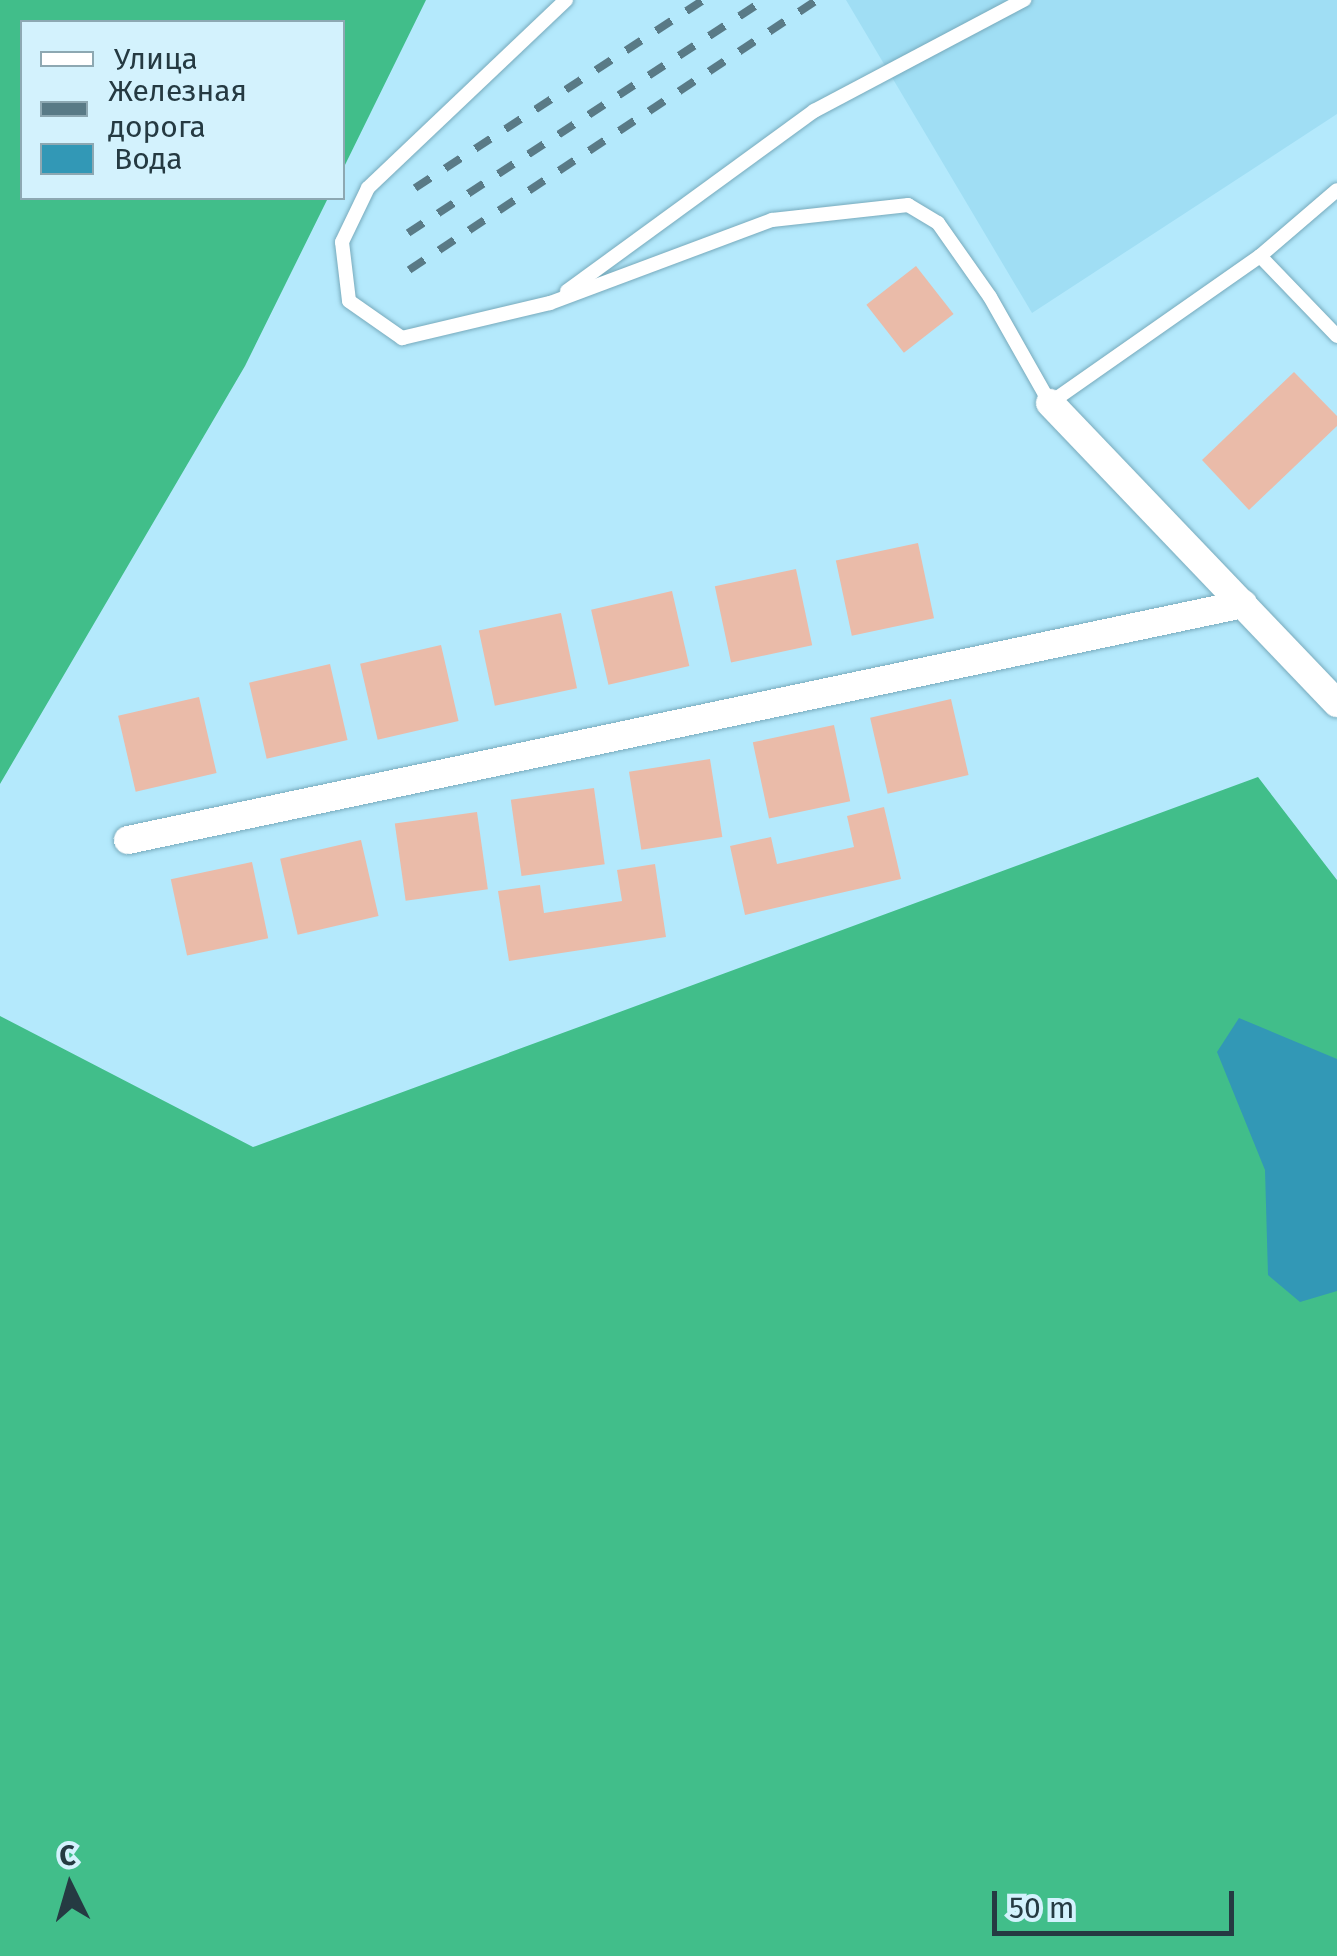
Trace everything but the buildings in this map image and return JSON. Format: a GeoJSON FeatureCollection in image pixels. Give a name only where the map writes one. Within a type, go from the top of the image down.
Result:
{"type":"FeatureCollection","features":[{"type":"Feature","properties":{"kind":"street"},"geometry":{"type":"LineString","coordinates":[[1050,403],[1337,702]]}},
{"type":"Feature","properties":{"kind":"street"},"geometry":{"type":"LineString","coordinates":[[128,840],[1243,604]]}},
{"type":"Feature","properties":{"kind":"lane"},"geometry":{"type":"LineString","coordinates":[[566,0],[368,188],[342,242],[349,301],[402,338],[550,303],[772,220],[908,206],[938,223],[990,296],[1050,403],[1260,256],[1337,190]]}},
{"type":"Feature","properties":{"kind":"lane"},"geometry":{"type":"LineString","coordinates":[[550,303],[814,111],[1024,0]]}},
{"type":"Feature","properties":{"kind":"lane"},"geometry":{"type":"LineString","coordinates":[[1260,256],[1337,336]]}},
{"type":"Feature","properties":{"kind":"shaded area"},"geometry":{"type":"Polygon","coordinates":[[[846,0],[1337,0],[1337,114],[1032,313],[846,0]]]}},
{"type":"Feature","properties":{"kind":"green space"},"geometry":{"type":"Polygon","coordinates":[[[0,0],[426,0],[345,165],[345,20],[20,20],[20,200],[327,200],[245,366],[0,784],[0,0]]]}},
{"type":"Feature","properties":{"kind":"green space"},"geometry":{"type":"Polygon","coordinates":[[[1258,777],[1337,880],[1337,1956],[0,1956],[0,1016],[253,1147],[1258,777]]]}},
{"type":"Feature","properties":{"kind":"water"},"geometry":{"type":"Polygon","coordinates":[[[1239,1018],[1337,1059],[1337,1291],[1300,1302],[1268,1275],[1265,1170],[1217,1052],[1239,1018]]]}},
{"type":"Feature","properties":{"kind":"railway"},"geometry":{"type":"LineString","coordinates":[[415,188],[703,0]]}},
{"type":"Feature","properties":{"kind":"railway"},"geometry":{"type":"LineString","coordinates":[[408,233],[764,0]]}},
{"type":"Feature","properties":{"kind":"railway"},"geometry":{"type":"LineString","coordinates":[[409,270],[817,0]]}}]}
